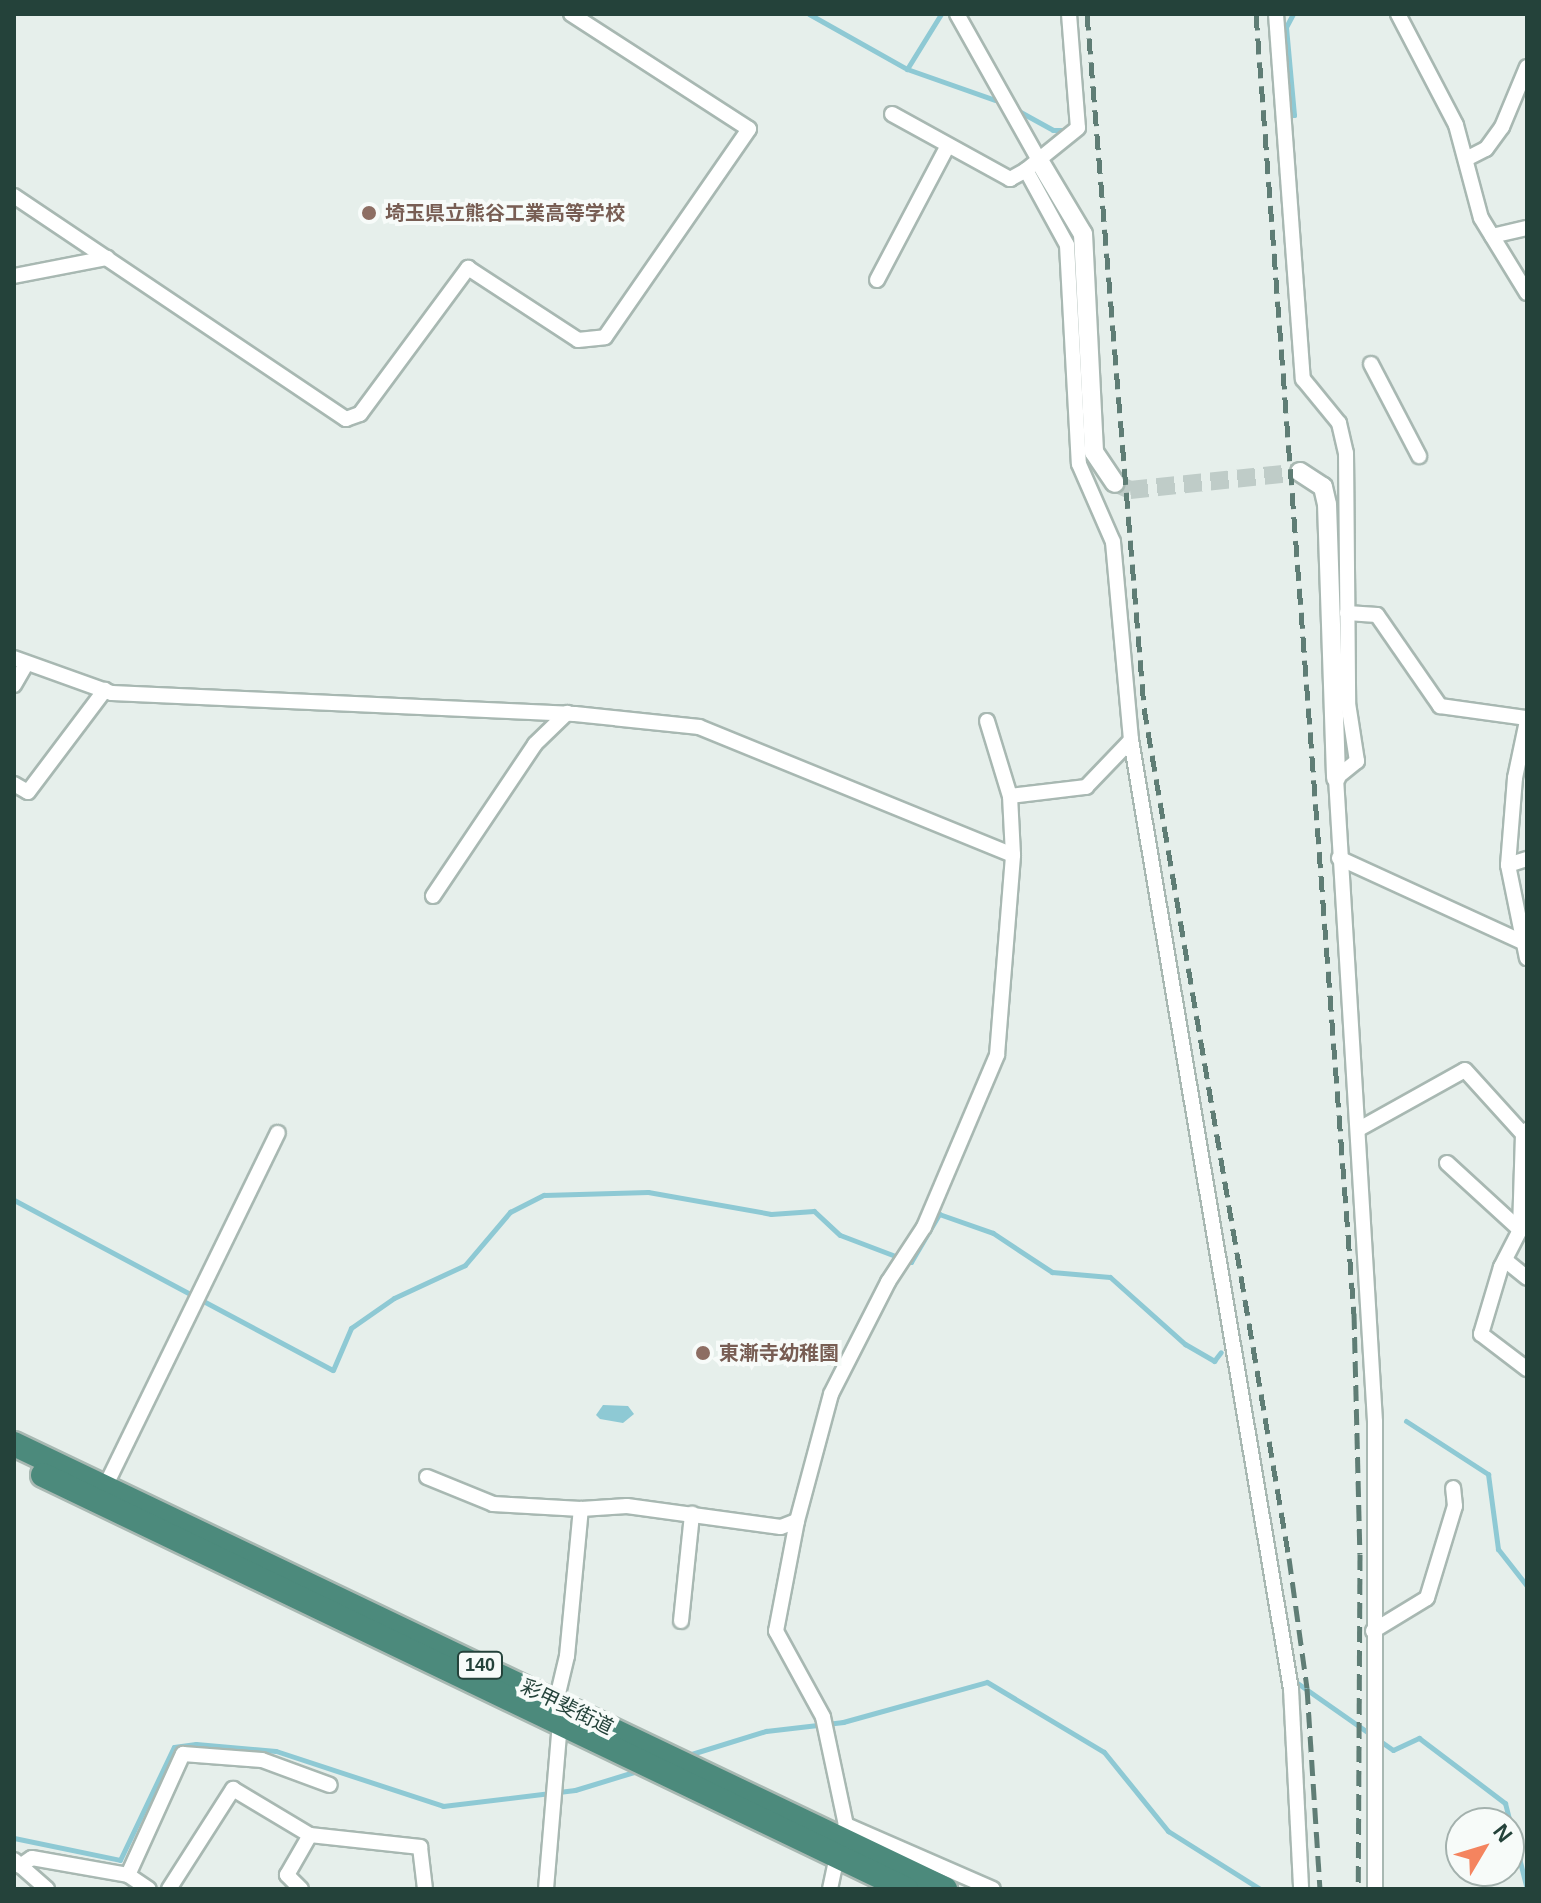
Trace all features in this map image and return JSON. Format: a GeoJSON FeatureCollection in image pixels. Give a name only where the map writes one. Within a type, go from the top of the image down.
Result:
{"type":"FeatureCollection","features":[{"type":"Feature","properties":{"kind":"highway","name":"彩甲斐街道"},"geometry":{"type":"LineString","coordinates":[[14,1444],[558,1712]]}},
{"type":"Feature","properties":{"kind":"highway","name":"彩甲斐街道"},"geometry":{"type":"LineString","coordinates":[[14,1462],[945,1889]]}},
{"type":"Feature","properties":{"kind":"highway","name":"彩甲斐街道"},"geometry":{"type":"LineString","coordinates":[[841,1840],[906,1889]]}},
{"type":"Feature","properties":{"kind":"street"},"geometry":{"type":"LineString","coordinates":[[14,196],[346,419],[360,414],[468,268],[578,340],[605,337],[749,129],[571,14]]}},
{"type":"Feature","properties":{"kind":"street"},"geometry":{"type":"LineString","coordinates":[[957,14],[1033,166],[1067,245],[1079,464],[1113,542],[1131,740],[1291,1689],[1301,1889]]}},
{"type":"Feature","properties":{"kind":"street"},"geometry":{"type":"LineString","coordinates":[[892,114],[1010,179],[1033,166],[1078,128],[1069,14]]}},
{"type":"Feature","properties":{"kind":"street"},"geometry":{"type":"LineString","coordinates":[[1276,14],[1303,379],[1339,423],[1346,453],[1348,703],[1357,761],[1336,778]]}},
{"type":"Feature","properties":{"kind":"street"},"geometry":{"type":"LineString","coordinates":[[1398,14],[1450,110],[1466,159],[1473,199],[1527,293]]}},
{"type":"Feature","properties":{"kind":"street"},"geometry":{"type":"LineString","coordinates":[[1466,159],[1486,149],[1502,127],[1527,67]]}},
{"type":"Feature","properties":{"kind":"street"},"geometry":{"type":"LineString","coordinates":[[877,280],[947,147]]}},
{"type":"Feature","properties":{"kind":"street"},"geometry":{"type":"LineString","coordinates":[[1033,166],[1083,234],[1094,452],[1115,483]]}},
{"type":"Feature","properties":{"kind":"street"},"geometry":{"type":"LineString","coordinates":[[1492,236],[1527,228]]}},
{"type":"Feature","properties":{"kind":"street"},"geometry":{"type":"LineString","coordinates":[[14,276],[107,258]]}},
{"type":"Feature","properties":{"kind":"street"},"geometry":{"type":"LineString","coordinates":[[1371,364],[1409,428],[1419,456]]}},
{"type":"Feature","properties":{"kind":"street"},"geometry":{"type":"LineString","coordinates":[[1300,472],[1323,487],[1327,504],[1339,858],[1359,1129],[1375,1422],[1375,1889]]}},
{"type":"Feature","properties":{"kind":"street"},"geometry":{"type":"LineString","coordinates":[[1347,613],[1377,615],[1440,706],[1527,720],[1515,778],[1508,865],[1520,941],[1527,958]]}},
{"type":"Feature","properties":{"kind":"street"},"geometry":{"type":"LineString","coordinates":[[14,685],[20,661],[105,690],[567,713],[699,727],[1013,855]]}},
{"type":"Feature","properties":{"kind":"street"},"geometry":{"type":"LineString","coordinates":[[14,784],[28,792],[105,690]]}},
{"type":"Feature","properties":{"kind":"street"},"geometry":{"type":"LineString","coordinates":[[433,896],[535,744],[567,713]]}},
{"type":"Feature","properties":{"kind":"street"},"geometry":{"type":"LineString","coordinates":[[830,1889],[841,1840],[823,1717],[776,1631],[797,1521],[831,1394],[896,1269],[924,1227],[997,1055],[1013,855],[1010,796],[987,721]]}},
{"type":"Feature","properties":{"kind":"street"},"geometry":{"type":"LineString","coordinates":[[1010,796],[1086,787],[1131,740]]}},
{"type":"Feature","properties":{"kind":"street"},"geometry":{"type":"LineString","coordinates":[[1339,858],[1520,941]]}},
{"type":"Feature","properties":{"kind":"street"},"geometry":{"type":"LineString","coordinates":[[1508,865],[1527,859]]}},
{"type":"Feature","properties":{"kind":"street"},"geometry":{"type":"LineString","coordinates":[[1359,1129],[1465,1070],[1525,1132],[1520,1230],[1505,1260],[1481,1334],[1527,1369]]}},
{"type":"Feature","properties":{"kind":"street"},"geometry":{"type":"LineString","coordinates":[[105,1487],[278,1133]]}},
{"type":"Feature","properties":{"kind":"street"},"geometry":{"type":"LineString","coordinates":[[1447,1163],[1520,1230]]}},
{"type":"Feature","properties":{"kind":"street"},"geometry":{"type":"LineString","coordinates":[[1505,1260],[1527,1278]]}},
{"type":"Feature","properties":{"kind":"street"},"geometry":{"type":"LineString","coordinates":[[427,1477],[493,1504],[581,1509],[627,1506],[781,1527],[797,1521]]}},
{"type":"Feature","properties":{"kind":"street"},"geometry":{"type":"LineString","coordinates":[[1373,1631],[1427,1598],[1455,1506],[1453,1488]]}},
{"type":"Feature","properties":{"kind":"street"},"geometry":{"type":"LineString","coordinates":[[546,1889],[558,1712],[567,1656],[581,1509]]}},
{"type":"Feature","properties":{"kind":"street"},"geometry":{"type":"LineString","coordinates":[[681,1621],[692,1514]]}},
{"type":"Feature","properties":{"kind":"street"},"geometry":{"type":"LineString","coordinates":[[128,1875],[183,1754],[262,1760],[330,1785]]}},
{"type":"Feature","properties":{"kind":"street"},"geometry":{"type":"LineString","coordinates":[[169,1889],[233,1789],[310,1835],[420,1847],[425,1889]]}},
{"type":"Feature","properties":{"kind":"street"},"geometry":{"type":"LineString","coordinates":[[301,1889],[287,1875],[310,1835]]}},
{"type":"Feature","properties":{"kind":"street"},"geometry":{"type":"LineString","coordinates":[[841,1840],[993,1889]]}},
{"type":"Feature","properties":{"kind":"street"},"geometry":{"type":"LineString","coordinates":[[17,1863],[32,1858],[128,1875],[149,1889]]}},
{"type":"Feature","properties":{"kind":"street"},"geometry":{"type":"LineString","coordinates":[[17,1863],[47,1889]]}},
{"type":"Feature","properties":{"kind":"water"},"geometry":{"type":"Polygon","coordinates":[[[603,1405],[628,1406],[634,1414],[623,1423],[600,1419],[596,1415],[603,1405]]]}},
{"type":"Feature","properties":{"kind":"waterway"},"geometry":{"type":"LineString","coordinates":[[809,14],[907,69],[995,100]]}},
{"type":"Feature","properties":{"kind":"waterway"},"geometry":{"type":"LineString","coordinates":[[907,69],[941,14]]}},
{"type":"Feature","properties":{"kind":"waterway"},"geometry":{"type":"LineString","coordinates":[[1289,115],[1294,115],[1286,27],[1293,14]]}},
{"type":"Feature","properties":{"kind":"waterway"},"geometry":{"type":"LineString","coordinates":[[1015,109],[1053,130],[1064,130]]}},
{"type":"Feature","properties":{"kind":"waterway"},"geometry":{"type":"LineString","coordinates":[[14,1200],[333,1370],[351,1328],[394,1298],[465,1265],[510,1212],[544,1195],[648,1192],[771,1214],[814,1211],[840,1235],[911,1262],[939,1214],[993,1233],[1052,1272],[1110,1277],[1185,1344],[1214,1361],[1221,1352]]}},
{"type":"Feature","properties":{"kind":"waterway"},"geometry":{"type":"LineString","coordinates":[[1406,1421],[1488,1474],[1498,1549],[1527,1586]]}},
{"type":"Feature","properties":{"kind":"waterway"},"geometry":{"type":"LineString","coordinates":[[1293,1680],[1393,1750],[1419,1738],[1505,1803],[1527,1889]]}},
{"type":"Feature","properties":{"kind":"waterway"},"geometry":{"type":"LineString","coordinates":[[685,1756],[766,1731],[843,1722],[987,1682],[1104,1752],[1168,1831],[1260,1889]]}},
{"type":"Feature","properties":{"kind":"waterway"},"geometry":{"type":"LineString","coordinates":[[14,1838],[120,1860],[174,1747],[196,1744],[276,1751],[443,1806],[575,1790],[637,1771]]}},
{"type":"Feature","properties":{"kind":"tunnel"},"geometry":{"type":"LineString","coordinates":[[1115,483],[1130,490],[1300,472]]}},
{"type":"Feature","properties":{"kind":"railway"},"geometry":{"type":"LineString","coordinates":[[1087,14],[1144,708],[1289,1558],[1307,1688],[1320,1889]]}},
{"type":"Feature","properties":{"kind":"railway"},"geometry":{"type":"LineString","coordinates":[[1256,14],[1354,1313],[1360,1554],[1358,1889]]}},
{"type":"Feature","properties":{"kind":"place","name":"埼玉県立熊谷工業高等学校"},"geometry":{"type":"Point","coordinates":[369,213]}},
{"type":"Feature","properties":{"kind":"place","name":"東漸寺幼稚園"},"geometry":{"type":"Point","coordinates":[703,1353]}}]}
